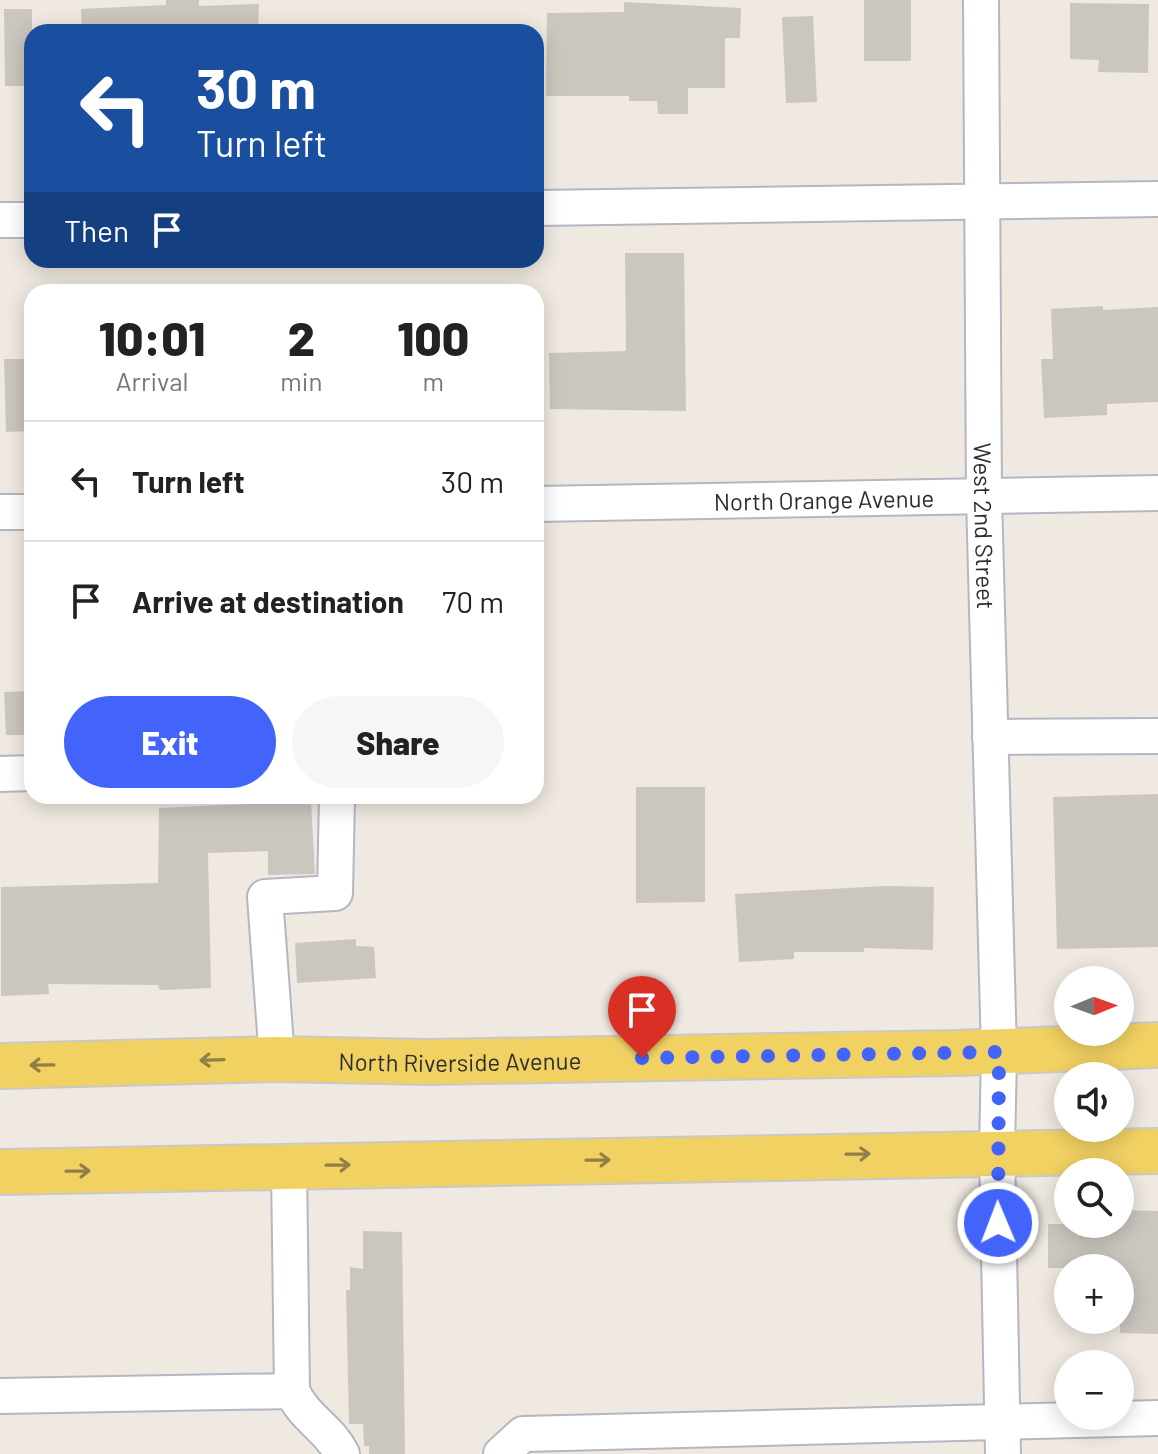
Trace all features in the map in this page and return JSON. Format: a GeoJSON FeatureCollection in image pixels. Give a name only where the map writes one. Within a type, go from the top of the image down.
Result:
{"type":"FeatureCollection","features":[{"type":"Feature","properties":{"kind":"main road","name":"North Riverside Avenue"},"geometry":{"type":"LineString","coordinates":[[0,1066],[277,1059],[429,1062],[999,1052],[1158,1045]]}},
{"type":"Feature","properties":{"kind":"main road"},"geometry":{"type":"LineString","coordinates":[[0,1172],[1158,1151]]}},
{"type":"Feature","properties":{"kind":"street","name":"West 2nd Street"},"geometry":{"type":"LineString","coordinates":[[981,0],[984,498],[999,1052],[997,1152],[1002,1438]]}},
{"type":"Feature","properties":{"kind":"street"},"geometry":{"type":"LineString","coordinates":[[544,208],[1158,199]]}},
{"type":"Feature","properties":{"kind":"street"},"geometry":{"type":"LineString","coordinates":[[0,220],[24,220]]}},
{"type":"Feature","properties":{"kind":"street","name":"North Orange Avenue"},"geometry":{"type":"LineString","coordinates":[[544,504],[1158,493]]}},
{"type":"Feature","properties":{"kind":"street"},"geometry":{"type":"LineString","coordinates":[[0,512],[24,512]]}},
{"type":"Feature","properties":{"kind":"street"},"geometry":{"type":"LineString","coordinates":[[990,737],[1158,736]]}},
{"type":"Feature","properties":{"kind":"street"},"geometry":{"type":"LineString","coordinates":[[0,774],[24,773]]}},
{"type":"Feature","properties":{"kind":"street"},"geometry":{"type":"LineString","coordinates":[[277,1059],[265,897],[335,893],[337,804]]}},
{"type":"Feature","properties":{"kind":"street"},"geometry":{"type":"LineString","coordinates":[[289,1166],[292,1391],[302,1412],[335,1440],[342,1454]]}},
{"type":"Feature","properties":{"kind":"street"},"geometry":{"type":"LineString","coordinates":[[0,1396],[292,1391]]}},
{"type":"Feature","properties":{"kind":"street"},"geometry":{"type":"LineString","coordinates":[[501,1454],[523,1434],[1002,1438],[1158,1418]]}},
{"type":"Feature","properties":{"kind":"building"},"geometry":{"type":"Polygon","coordinates":[[[166,0],[199,0],[199,6],[259,4],[258,24],[82,24],[81,9],[166,5],[166,0]]]}},
{"type":"Feature","properties":{"kind":"building"},"geometry":{"type":"Polygon","coordinates":[[[864,0],[911,0],[911,61],[864,61],[864,0]]]}},
{"type":"Feature","properties":{"kind":"building"},"geometry":{"type":"Polygon","coordinates":[[[624,2],[741,8],[740,38],[725,38],[725,88],[688,88],[688,114],[658,114],[657,101],[629,101],[629,96],[546,96],[547,13],[624,12],[624,2]]]}},
{"type":"Feature","properties":{"kind":"building"},"geometry":{"type":"Polygon","coordinates":[[[1070,3],[1149,4],[1148,73],[1098,72],[1099,60],[1070,59],[1070,3]]]}},
{"type":"Feature","properties":{"kind":"building"},"geometry":{"type":"Polygon","coordinates":[[[4,9],[32,9],[32,24],[24,24],[24,86],[5,86],[4,9]]]}},
{"type":"Feature","properties":{"kind":"building"},"geometry":{"type":"Polygon","coordinates":[[[813,16],[817,102],[786,103],[782,17],[813,16]]]}},
{"type":"Feature","properties":{"kind":"building"},"geometry":{"type":"Polygon","coordinates":[[[625,253],[684,253],[686,411],[550,409],[549,353],[626,351],[625,253]]]}},
{"type":"Feature","properties":{"kind":"building"},"geometry":{"type":"Polygon","coordinates":[[[1103,306],[1103,310],[1158,307],[1158,402],[1107,404],[1107,415],[1044,418],[1041,359],[1053,359],[1051,309],[1103,306]]]}},
{"type":"Feature","properties":{"kind":"building"},"geometry":{"type":"Polygon","coordinates":[[[4,359],[24,359],[24,431],[6,432],[4,359]]]}},
{"type":"Feature","properties":{"kind":"building"},"geometry":{"type":"Polygon","coordinates":[[[24,691],[24,735],[6,735],[4,692],[24,691]]]}},
{"type":"Feature","properties":{"kind":"building"},"geometry":{"type":"Polygon","coordinates":[[[636,787],[705,787],[705,902],[636,903],[636,787]]]}},
{"type":"Feature","properties":{"kind":"building"},"geometry":{"type":"Polygon","coordinates":[[[1158,794],[1158,947],[1057,949],[1053,797],[1158,794]]]}},
{"type":"Feature","properties":{"kind":"building"},"geometry":{"type":"Polygon","coordinates":[[[311,804],[315,874],[268,875],[268,851],[208,853],[211,988],[160,990],[158,985],[48,984],[49,994],[1,996],[1,887],[158,883],[159,808],[311,804]]]}},
{"type":"Feature","properties":{"kind":"building"},"geometry":{"type":"Polygon","coordinates":[[[886,886],[934,887],[933,950],[864,948],[864,952],[794,952],[794,959],[739,962],[735,894],[886,886]]]}},
{"type":"Feature","properties":{"kind":"building"},"geometry":{"type":"Polygon","coordinates":[[[356,939],[356,946],[374,947],[376,978],[297,983],[295,943],[356,939]]]}},
{"type":"Feature","properties":{"kind":"building"},"geometry":{"type":"Polygon","coordinates":[[[1134,1210],[1158,1211],[1158,1334],[1134,1333],[1134,1254],[1054,1254],[1054,1268],[1048,1268],[1048,1224],[1054,1224],[1054,1238],[1134,1238],[1134,1210]]]}},
{"type":"Feature","properties":{"kind":"building"},"geometry":{"type":"Polygon","coordinates":[[[363,1231],[402,1232],[405,1454],[369,1454],[369,1446],[364,1446],[363,1424],[349,1424],[346,1290],[350,1290],[350,1267],[363,1269],[363,1231]]]}},
{"type":"Feature","properties":{"kind":"route"},"geometry":{"type":"LineString","coordinates":[[642,1058],[999,1052],[998,1223]]}}]}
